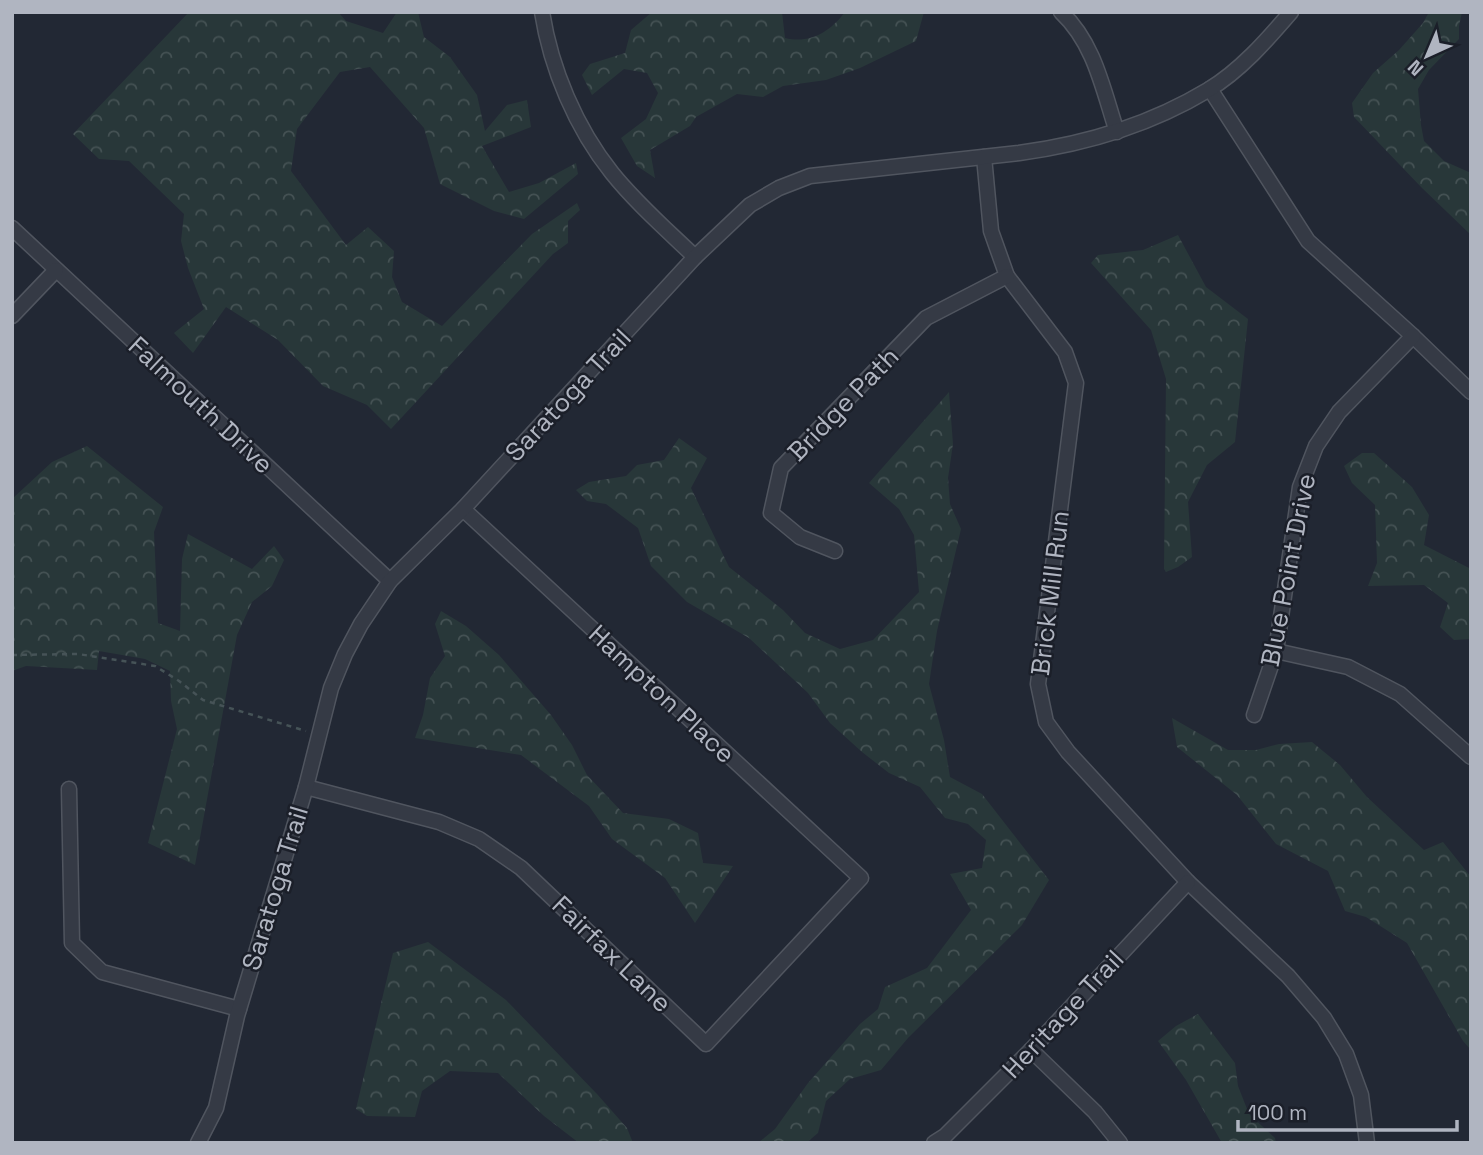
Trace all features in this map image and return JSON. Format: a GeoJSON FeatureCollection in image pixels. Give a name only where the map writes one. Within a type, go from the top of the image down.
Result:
{"type":"FeatureCollection","features":[{"type":"Feature","properties":{"kind":"street"},"geometry":{"type":"LineString","coordinates":[[541,12],[555,66],[568,99],[590,141],[612,173],[695,257]]}},
{"type":"Feature","properties":{"kind":"street"},"geometry":{"type":"LineString","coordinates":[[1061,12],[1083,36],[1092,54],[1117,132]]}},
{"type":"Feature","properties":{"kind":"street","name":"Saratoga Trail"},"geometry":{"type":"LineString","coordinates":[[198,1143],[216,1108],[239,1009],[306,787],[331,688],[361,624],[390,581],[463,509],[695,257],[750,205],[779,188],[810,176],[984,158],[1053,148],[1117,132],[1210,89],[1271,35],[1291,12]]}},
{"type":"Feature","properties":{"kind":"street"},"geometry":{"type":"LineString","coordinates":[[1210,89],[1308,241],[1471,392]]}},
{"type":"Feature","properties":{"kind":"street","name":"Brick Mill Run"},"geometry":{"type":"LineString","coordinates":[[984,158],[991,231],[1007,276],[1065,352],[1076,383],[1038,684],[1046,722],[1068,752],[1188,882],[1287,976],[1324,1018],[1346,1054],[1361,1095],[1367,1143]]}},
{"type":"Feature","properties":{"kind":"street","name":"Falmouth Drive"},"geometry":{"type":"LineString","coordinates":[[12,228],[390,581]]}},
{"type":"Feature","properties":{"kind":"street"},"geometry":{"type":"LineString","coordinates":[[12,316],[56,270]]}},
{"type":"Feature","properties":{"kind":"street","name":"Bridge Path"},"geometry":{"type":"LineString","coordinates":[[835,551],[800,537],[771,513],[781,468],[926,318],[1007,276]]}},
{"type":"Feature","properties":{"kind":"street","name":"Blue Point Drive"},"geometry":{"type":"LineString","coordinates":[[1254,715],[1276,651],[1300,487],[1315,446],[1339,412],[1413,336]]}},
{"type":"Feature","properties":{"kind":"street","name":"Hampton Place"},"geometry":{"type":"LineString","coordinates":[[463,509],[861,878]]}},
{"type":"Feature","properties":{"kind":"street"},"geometry":{"type":"LineString","coordinates":[[1276,651],[1348,667],[1400,694],[1471,757]]}},
{"type":"Feature","properties":{"kind":"street","name":"Fairfax Lane"},"geometry":{"type":"LineString","coordinates":[[306,787],[439,822],[479,839],[521,867],[706,1044],[861,878]]}},
{"type":"Feature","properties":{"kind":"street"},"geometry":{"type":"LineString","coordinates":[[69,789],[72,943],[103,972],[239,1009]]}},
{"type":"Feature","properties":{"kind":"street","name":"Heritage Trail"},"geometry":{"type":"LineString","coordinates":[[934,1143],[1031,1049],[1188,882]]}},
{"type":"Feature","properties":{"kind":"street"},"geometry":{"type":"LineString","coordinates":[[1031,1049],[1095,1112],[1120,1143]]}},
{"type":"Feature","properties":{"kind":"path"},"geometry":{"type":"LineString","coordinates":[[12,655],[78,654],[155,666],[203,700],[319,734]]}},
{"type":"Feature","properties":{"kind":"green space"},"geometry":{"type":"Polygon","coordinates":[[[189,12],[338,12],[346,21],[383,33],[397,12],[418,12],[424,37],[450,57],[477,95],[485,131],[507,105],[527,100],[531,127],[482,146],[509,192],[539,183],[576,163],[578,174],[524,219],[494,211],[440,184],[424,128],[370,67],[340,72],[297,129],[291,171],[346,245],[368,227],[394,251],[392,277],[402,302],[442,326],[532,234],[577,203],[580,210],[568,221],[568,243],[553,254],[391,429],[367,405],[323,386],[278,340],[226,307],[193,353],[174,333],[204,309],[181,241],[184,214],[129,161],[99,159],[73,134],[189,12]]]}},
{"type":"Feature","properties":{"kind":"green space"},"geometry":{"type":"Polygon","coordinates":[[[652,12],[782,12],[785,38],[803,39],[826,31],[845,12],[924,12],[916,41],[860,68],[826,80],[783,86],[763,97],[737,94],[696,117],[690,126],[650,150],[655,178],[637,166],[621,138],[646,119],[658,93],[647,73],[624,69],[592,95],[582,75],[590,64],[625,53],[631,30],[652,12]]]}},
{"type":"Feature","properties":{"kind":"green space"},"geometry":{"type":"Polygon","coordinates":[[[1429,12],[1462,12],[1459,39],[1429,70],[1418,89],[1424,141],[1444,161],[1471,173],[1471,235],[1354,117],[1352,103],[1373,73],[1399,50],[1423,23],[1429,12]]]}},
{"type":"Feature","properties":{"kind":"green space"},"geometry":{"type":"Polygon","coordinates":[[[1178,235],[1206,287],[1248,319],[1235,442],[1207,465],[1188,502],[1192,557],[1166,572],[1166,379],[1151,330],[1091,263],[1098,255],[1143,250],[1178,235]]]}},
{"type":"Feature","properties":{"kind":"green space"},"geometry":{"type":"Polygon","coordinates":[[[949,392],[953,444],[948,478],[950,504],[961,529],[937,631],[929,684],[944,740],[950,777],[982,794],[1049,880],[1022,925],[908,1038],[881,1070],[850,1079],[826,1101],[818,1133],[806,1143],[758,1143],[775,1129],[808,1083],[860,1024],[878,1009],[885,987],[927,968],[971,910],[950,874],[982,868],[986,840],[968,824],[945,818],[920,787],[889,773],[862,752],[830,723],[808,693],[749,638],[687,602],[651,566],[638,528],[606,504],[587,501],[576,490],[589,482],[626,476],[637,465],[664,460],[679,438],[707,458],[691,488],[729,567],[783,610],[805,633],[840,649],[873,640],[919,592],[914,535],[899,509],[869,483],[949,392]]]}},
{"type":"Feature","properties":{"kind":"green space"},"geometry":{"type":"Polygon","coordinates":[[[87,446],[163,507],[154,532],[158,623],[180,631],[182,559],[188,534],[252,569],[274,546],[284,560],[272,586],[252,602],[237,635],[195,865],[148,843],[177,729],[171,701],[170,671],[145,659],[99,651],[97,670],[26,666],[12,671],[12,499],[52,462],[87,446]]]}},
{"type":"Feature","properties":{"kind":"green space"},"geometry":{"type":"Polygon","coordinates":[[[1362,453],[1374,453],[1412,487],[1429,515],[1424,545],[1471,569],[1471,639],[1454,640],[1440,627],[1448,603],[1424,585],[1368,586],[1377,563],[1375,505],[1352,483],[1344,466],[1362,453]]]}},
{"type":"Feature","properties":{"kind":"green space"},"geometry":{"type":"Polygon","coordinates":[[[441,611],[466,626],[499,655],[551,715],[572,745],[587,775],[623,813],[669,819],[698,833],[703,863],[733,866],[695,923],[665,878],[612,839],[589,806],[521,755],[415,738],[423,715],[430,678],[445,656],[435,624],[441,611]]]}},
{"type":"Feature","properties":{"kind":"green space"},"geometry":{"type":"Polygon","coordinates":[[[1172,718],[1228,750],[1256,750],[1279,744],[1312,742],[1340,765],[1367,797],[1424,850],[1443,842],[1471,877],[1471,1050],[1463,1041],[1407,943],[1366,917],[1345,911],[1328,871],[1276,844],[1237,795],[1177,747],[1172,718]]]}},
{"type":"Feature","properties":{"kind":"green space"},"geometry":{"type":"Polygon","coordinates":[[[428,942],[506,1000],[597,1094],[627,1128],[633,1143],[579,1143],[544,1116],[498,1073],[450,1071],[422,1091],[415,1117],[367,1116],[356,1109],[393,953],[428,942]]]}},
{"type":"Feature","properties":{"kind":"green space"},"geometry":{"type":"Polygon","coordinates":[[[1198,1014],[1235,1063],[1238,1086],[1249,1114],[1275,1138],[1276,1143],[1222,1143],[1186,1080],[1158,1041],[1176,1026],[1198,1014]]]}}]}
